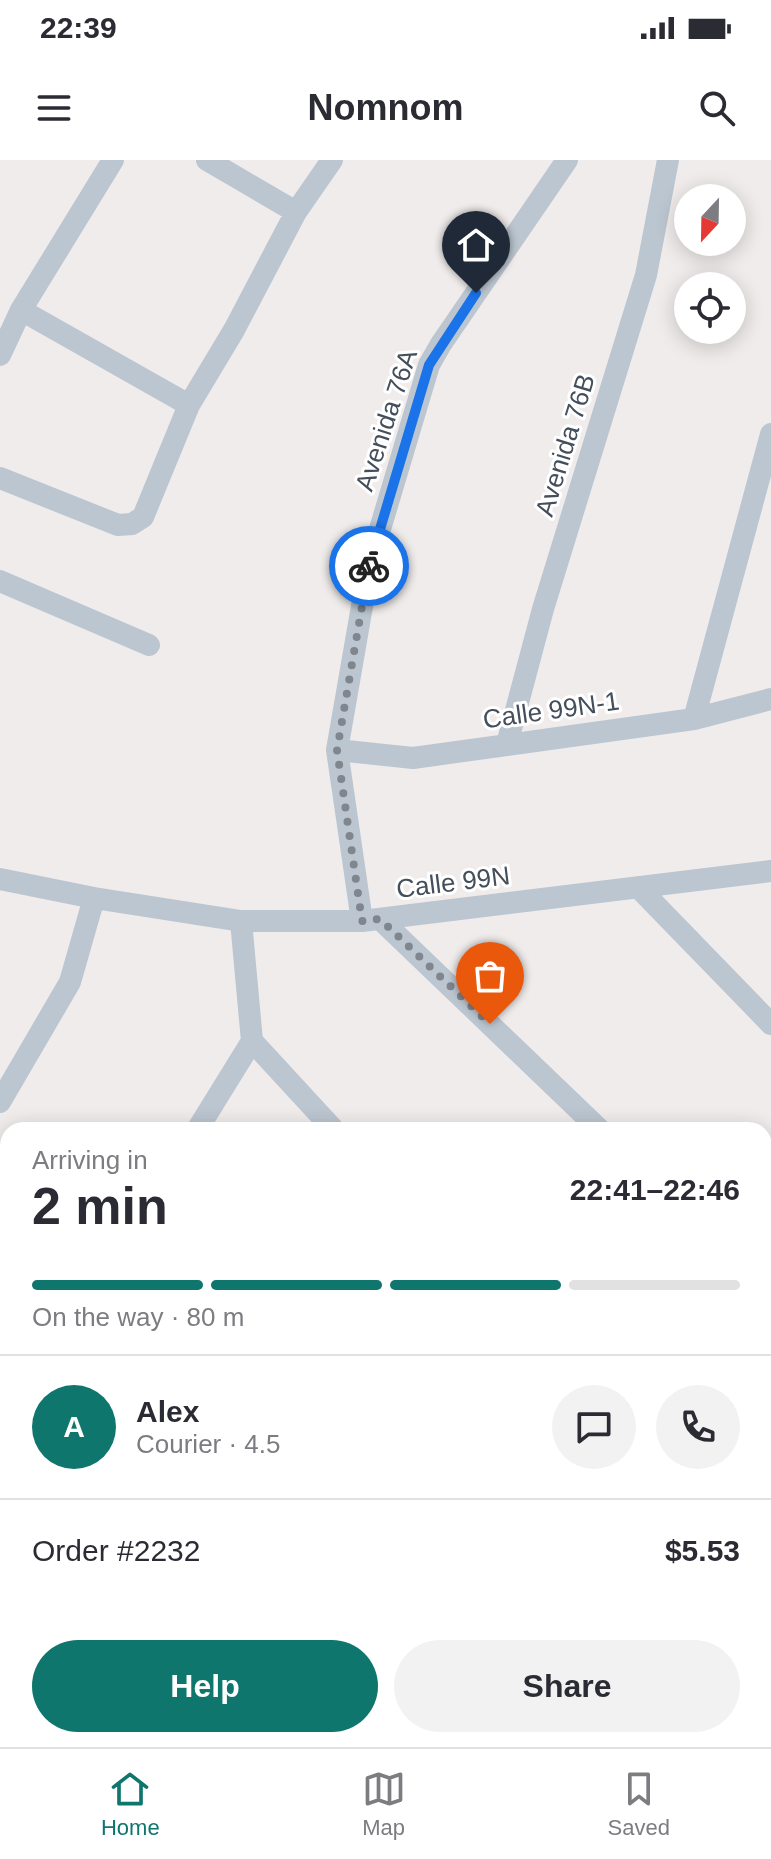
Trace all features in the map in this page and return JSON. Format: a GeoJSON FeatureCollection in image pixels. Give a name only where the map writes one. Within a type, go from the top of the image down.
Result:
{"type":"FeatureCollection","features":[{"type":"Feature","properties":{"kind":"street"},"geometry":{"type":"LineString","coordinates":[[0,355],[21,310],[113,160]]}},
{"type":"Feature","properties":{"kind":"street"},"geometry":{"type":"LineString","coordinates":[[207,160],[296,212]]}},
{"type":"Feature","properties":{"kind":"street"},"geometry":{"type":"LineString","coordinates":[[0,478],[118,525],[132,524],[143,517],[189,405],[234,330],[296,212],[332,160]]}},
{"type":"Feature","properties":{"kind":"street","name":"Avenida 76A"},"geometry":{"type":"LineString","coordinates":[[371,920],[337,750],[369,566],[429,365],[567,160]]}},
{"type":"Feature","properties":{"kind":"street","name":"Avenida 76B"},"geometry":{"type":"LineString","coordinates":[[507,744],[543,609],[646,275],[668,160]]}},
{"type":"Feature","properties":{"kind":"street"},"geometry":{"type":"LineString","coordinates":[[21,310],[189,405]]}},
{"type":"Feature","properties":{"kind":"street"},"geometry":{"type":"LineString","coordinates":[[694,719],[771,434]]}},
{"type":"Feature","properties":{"kind":"street"},"geometry":{"type":"LineString","coordinates":[[0,581],[149,645]]}},
{"type":"Feature","properties":{"kind":"street","name":"Calle 99N-1"},"geometry":{"type":"LineString","coordinates":[[337,750],[413,758],[694,719],[771,699]]}},
{"type":"Feature","properties":{"kind":"street","name":"Calle 99N"},"geometry":{"type":"LineString","coordinates":[[0,879],[94,898],[241,921],[371,920],[771,871]]}},
{"type":"Feature","properties":{"kind":"street"},"geometry":{"type":"LineString","coordinates":[[638,887],[771,1024]]}},
{"type":"Feature","properties":{"kind":"street"},"geometry":{"type":"LineString","coordinates":[[0,1102],[70,982],[94,898]]}},
{"type":"Feature","properties":{"kind":"street"},"geometry":{"type":"LineString","coordinates":[[371,920],[591,1122]]}},
{"type":"Feature","properties":{"kind":"street"},"geometry":{"type":"LineString","coordinates":[[202,1122],[252,1041],[241,921]]}},
{"type":"Feature","properties":{"kind":"street"},"geometry":{"type":"LineString","coordinates":[[252,1041],[327,1122]]}},
{"type":"Feature","properties":{"kind":"way so far"},"geometry":{"type":"LineString","coordinates":[[369,566],[337,750],[362,921],[380,919],[490,1024]]}},
{"type":"Feature","properties":{"kind":"route"},"geometry":{"type":"LineString","coordinates":[[369,566],[429,365],[476,293]]}}]}
